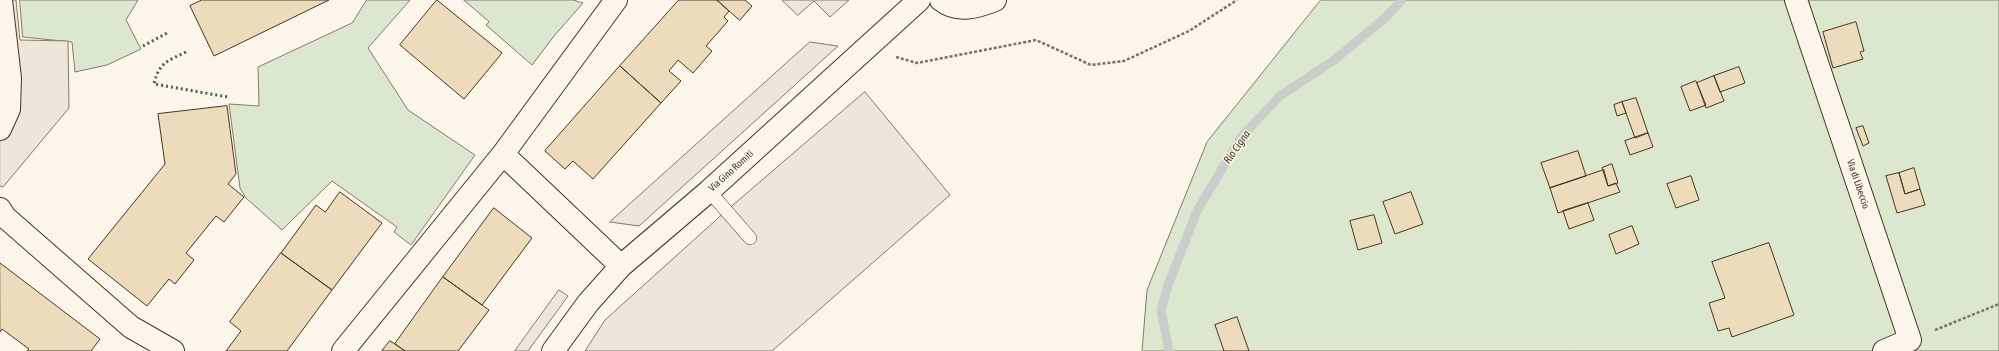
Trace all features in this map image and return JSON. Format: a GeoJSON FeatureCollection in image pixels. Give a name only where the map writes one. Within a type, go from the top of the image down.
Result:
{"type":"FeatureCollection","features":[{"type":"Feature","properties":{"kind":"street"},"geometry":{"type":"LineString","coordinates":[[0,129],[9,109],[10,78],[1,0]]}},
{"type":"Feature","properties":{"kind":"street"},"geometry":{"type":"LineString","coordinates":[[343,351],[503,154],[616,0]]}},
{"type":"Feature","properties":{"kind":"street","name":"Via Gino Romiti"},"geometry":{"type":"LineString","coordinates":[[553,351],[588,303],[621,266],[709,191],[919,0]]}},
{"type":"Feature","properties":{"kind":"street"},"geometry":{"type":"LineString","coordinates":[[941,0],[960,8],[978,7],[995,0]]}},
{"type":"Feature","properties":{"kind":"street","name":"Via di Libeccio"},"geometry":{"type":"LineString","coordinates":[[1796,0],[1910,340]]}},
{"type":"Feature","properties":{"kind":"street"},"geometry":{"type":"LineString","coordinates":[[503,154],[621,266]]}},
{"type":"Feature","properties":{"kind":"street"},"geometry":{"type":"LineString","coordinates":[[0,209],[5,217],[131,327],[173,351]]}},
{"type":"Feature","properties":{"kind":"street"},"geometry":{"type":"LineString","coordinates":[[1884,351],[1910,340]]}},
{"type":"Feature","properties":{"kind":"lane"},"geometry":{"type":"LineString","coordinates":[[709,191],[750,238]]}},
{"type":"Feature","properties":{"kind":"path"},"geometry":{"type":"LineString","coordinates":[[875,40],[898,58],[917,63],[1036,40],[1091,66],[1124,61],[1189,31],[1237,0]]}},
{"type":"Feature","properties":{"kind":"path"},"geometry":{"type":"LineString","coordinates":[[1910,340],[1999,304]]}},
{"type":"Feature","properties":{"kind":"green space"},"geometry":{"type":"Polygon","coordinates":[[[20,0],[138,0],[126,20],[141,49],[107,65],[75,72],[72,42],[23,37],[20,0]]]}},
{"type":"Feature","properties":{"kind":"green space"},"geometry":{"type":"Polygon","coordinates":[[[367,0],[410,0],[368,48],[408,110],[475,155],[411,245],[394,232],[397,227],[332,181],[282,230],[246,198],[240,188],[229,104],[259,106],[258,67],[352,23],[367,0]]]}},
{"type":"Feature","properties":{"kind":"green space"},"geometry":{"type":"Polygon","coordinates":[[[464,0],[573,0],[583,3],[554,36],[532,65],[486,25],[489,22],[464,0]]]}},
{"type":"Feature","properties":{"kind":"green space"},"geometry":{"type":"Polygon","coordinates":[[[1321,0],[1999,0],[1999,351],[1142,351],[1147,290],[1207,142],[1321,0]]]}},
{"type":"Feature","properties":{"kind":"shaded area"},"geometry":{"type":"Polygon","coordinates":[[[0,0],[16,0],[20,40],[68,41],[69,108],[3,187],[0,186],[0,0]]]}},
{"type":"Feature","properties":{"kind":"shaded area"},"geometry":{"type":"Polygon","coordinates":[[[782,0],[849,0],[830,17],[814,1],[798,15],[782,0]]]}},
{"type":"Feature","properties":{"kind":"shaded area"},"geometry":{"type":"Polygon","coordinates":[[[810,42],[838,46],[639,226],[610,222],[810,42]]]}},
{"type":"Feature","properties":{"kind":"shaded area"},"geometry":{"type":"Polygon","coordinates":[[[865,92],[950,195],[772,351],[585,351],[605,320],[726,211],[865,92]]]}},
{"type":"Feature","properties":{"kind":"shaded area"},"geometry":{"type":"Polygon","coordinates":[[[559,290],[568,296],[528,351],[515,351],[559,290]]]}},
{"type":"Feature","properties":{"kind":"building"},"geometry":{"type":"Polygon","coordinates":[[[202,0],[329,0],[214,56],[190,6],[202,0]]]}},
{"type":"Feature","properties":{"kind":"building"},"geometry":{"type":"Polygon","coordinates":[[[437,0],[502,53],[464,99],[400,45],[437,0]]]}},
{"type":"Feature","properties":{"kind":"building"},"geometry":{"type":"Polygon","coordinates":[[[679,0],[717,0],[729,11],[724,17],[728,21],[706,46],[712,51],[693,73],[678,60],[669,71],[681,81],[661,103],[620,66],[679,0]]]}},
{"type":"Feature","properties":{"kind":"building"},"geometry":{"type":"Polygon","coordinates":[[[717,0],[745,0],[752,6],[740,20],[717,0]]]}},
{"type":"Feature","properties":{"kind":"building"},"geometry":{"type":"Polygon","coordinates":[[[1856,22],[1864,51],[1860,52],[1863,59],[1833,68],[1823,32],[1856,22]]]}},
{"type":"Feature","properties":{"kind":"building"},"geometry":{"type":"Polygon","coordinates":[[[620,66],[661,103],[593,179],[573,161],[565,169],[545,151],[620,66]]]}},
{"type":"Feature","properties":{"kind":"building"},"geometry":{"type":"Polygon","coordinates":[[[1739,67],[1745,83],[1720,92],[1714,76],[1739,67]]]}},
{"type":"Feature","properties":{"kind":"building"},"geometry":{"type":"Polygon","coordinates":[[[1714,76],[1724,101],[1706,108],[1697,83],[1714,76]]]}},
{"type":"Feature","properties":{"kind":"building"},"geometry":{"type":"Polygon","coordinates":[[[1696,81],[1706,105],[1690,111],[1681,87],[1696,81]]]}},
{"type":"Feature","properties":{"kind":"building"},"geometry":{"type":"Polygon","coordinates":[[[1636,98],[1648,133],[1635,138],[1622,102],[1636,98]]]}},
{"type":"Feature","properties":{"kind":"building"},"geometry":{"type":"Polygon","coordinates":[[[1622,102],[1626,113],[1617,116],[1614,105],[1622,102]]]}},
{"type":"Feature","properties":{"kind":"building"},"geometry":{"type":"Polygon","coordinates":[[[227,106],[236,174],[228,184],[244,197],[224,222],[216,216],[186,253],[194,260],[175,284],[169,279],[147,306],[88,259],[165,164],[158,114],[227,106]]]}},
{"type":"Feature","properties":{"kind":"building"},"geometry":{"type":"Polygon","coordinates":[[[1863,126],[1869,143],[1863,146],[1856,128],[1863,126]]]}},
{"type":"Feature","properties":{"kind":"building"},"geometry":{"type":"Polygon","coordinates":[[[1648,133],[1653,147],[1630,155],[1625,141],[1648,133]]]}},
{"type":"Feature","properties":{"kind":"building"},"geometry":{"type":"Polygon","coordinates":[[[1578,151],[1586,176],[1550,188],[1541,163],[1578,151]]]}},
{"type":"Feature","properties":{"kind":"building"},"geometry":{"type":"Polygon","coordinates":[[[1612,164],[1618,183],[1608,186],[1602,168],[1612,164]]]}},
{"type":"Feature","properties":{"kind":"building"},"geometry":{"type":"Polygon","coordinates":[[[1914,168],[1920,189],[1905,194],[1899,173],[1914,168]]]}},
{"type":"Feature","properties":{"kind":"building"},"geometry":{"type":"Polygon","coordinates":[[[1604,170],[1608,186],[1616,183],[1620,192],[1558,213],[1550,188],[1604,170]]]}},
{"type":"Feature","properties":{"kind":"building"},"geometry":{"type":"Polygon","coordinates":[[[1899,173],[1905,194],[1920,189],[1925,205],[1897,213],[1886,176],[1899,173]]]}},
{"type":"Feature","properties":{"kind":"building"},"geometry":{"type":"Polygon","coordinates":[[[1691,176],[1699,200],[1676,208],[1667,184],[1691,176]]]}},
{"type":"Feature","properties":{"kind":"building"},"geometry":{"type":"Polygon","coordinates":[[[340,192],[382,223],[332,290],[281,253],[316,205],[325,212],[340,192]]]}},
{"type":"Feature","properties":{"kind":"building"},"geometry":{"type":"Polygon","coordinates":[[[1411,192],[1423,224],[1395,234],[1383,202],[1411,192]]]}},
{"type":"Feature","properties":{"kind":"building"},"geometry":{"type":"Polygon","coordinates":[[[1588,203],[1594,220],[1569,229],[1563,211],[1588,203]]]}},
{"type":"Feature","properties":{"kind":"building"},"geometry":{"type":"Polygon","coordinates":[[[494,208],[532,238],[482,305],[443,277],[494,208]]]}},
{"type":"Feature","properties":{"kind":"building"},"geometry":{"type":"Polygon","coordinates":[[[1374,215],[1382,243],[1358,250],[1350,221],[1374,215]]]}},
{"type":"Feature","properties":{"kind":"building"},"geometry":{"type":"Polygon","coordinates":[[[1632,226],[1639,244],[1616,254],[1609,235],[1632,226]]]}},
{"type":"Feature","properties":{"kind":"building"},"geometry":{"type":"Polygon","coordinates":[[[1769,243],[1794,315],[1732,337],[1729,328],[1718,331],[1709,303],[1725,298],[1712,262],[1769,243]]]}},
{"type":"Feature","properties":{"kind":"building"},"geometry":{"type":"Polygon","coordinates":[[[281,253],[332,290],[287,351],[226,351],[241,331],[230,322],[281,253]]]}},
{"type":"Feature","properties":{"kind":"building"},"geometry":{"type":"Polygon","coordinates":[[[0,263],[100,339],[91,351],[27,351],[29,349],[2,329],[0,332],[0,263]]]}},
{"type":"Feature","properties":{"kind":"building"},"geometry":{"type":"Polygon","coordinates":[[[443,277],[489,310],[458,351],[405,351],[395,344],[443,277]]]}},
{"type":"Feature","properties":{"kind":"building"},"geometry":{"type":"Polygon","coordinates":[[[1237,317],[1249,351],[1224,351],[1215,325],[1237,317]]]}},
{"type":"Feature","properties":{"kind":"building"},"geometry":{"type":"Polygon","coordinates":[[[390,341],[395,344],[405,351],[382,351],[390,341]]]}},
{"type":"Feature","properties":{"kind":"waterway","name":"Rio Cigna"},"geometry":{"type":"LineString","coordinates":[[1169,351],[1161,310],[1168,285],[1197,211],[1241,137],[1280,96],[1333,61],[1385,18],[1402,0]]}},
{"type":"Feature","properties":{"kind":"hedge"},"geometry":{"type":"LineString","coordinates":[[143,46],[169,32]]}},
{"type":"Feature","properties":{"kind":"hedge"},"geometry":{"type":"LineString","coordinates":[[186,52],[165,63],[159,71],[154,84],[228,97]]}}]}
